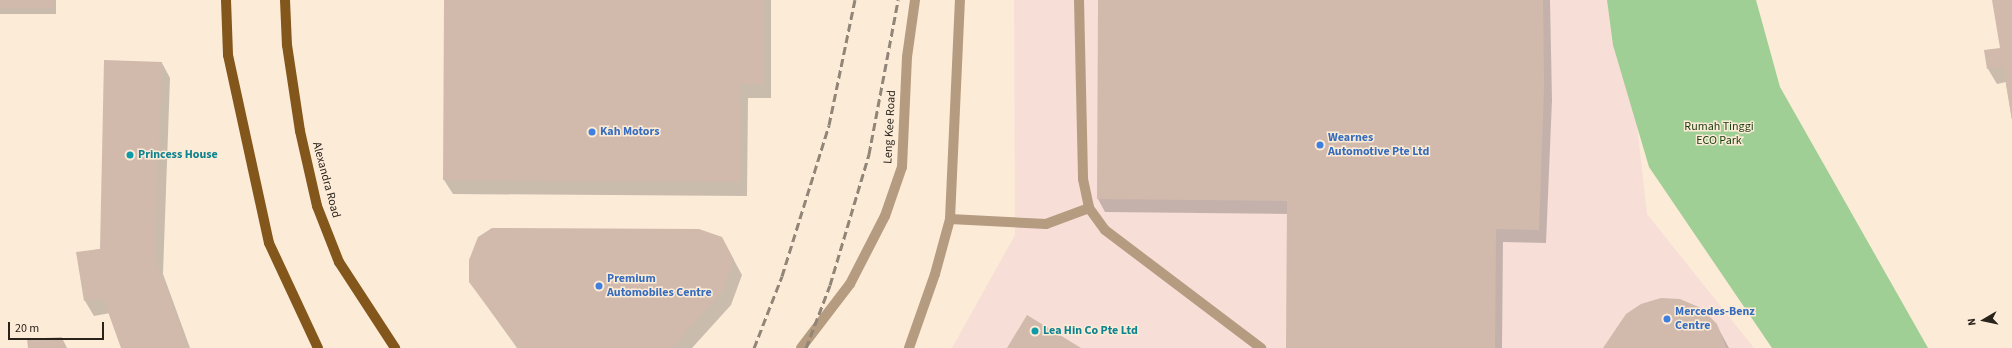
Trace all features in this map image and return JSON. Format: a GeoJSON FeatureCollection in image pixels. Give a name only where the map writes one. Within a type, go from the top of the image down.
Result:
{"type":"FeatureCollection","features":[{"type":"Feature","properties":{"kind":"main road"},"geometry":{"type":"LineString","coordinates":[[226,0],[228,55],[269,243],[318,348]]}},
{"type":"Feature","properties":{"kind":"main road","name":"Alexandra Road"},"geometry":{"type":"LineString","coordinates":[[285,0],[287,45],[300,131],[317,206],[339,262],[396,348]]}},
{"type":"Feature","properties":{"kind":"street","name":"Leng Kee Road"},"geometry":{"type":"LineString","coordinates":[[801,348],[850,284],[886,216],[902,167],[907,57],[915,0]]}},
{"type":"Feature","properties":{"kind":"street"},"geometry":{"type":"LineString","coordinates":[[909,348],[935,274],[950,219],[960,0]]}},
{"type":"Feature","properties":{"kind":"street"},"geometry":{"type":"LineString","coordinates":[[1078,0],[1083,179],[1089,208],[1105,230],[1261,348]]}},
{"type":"Feature","properties":{"kind":"street"},"geometry":{"type":"LineString","coordinates":[[950,219],[1046,224],[1089,208]]}},
{"type":"Feature","properties":{"kind":"shaded area"},"geometry":{"type":"Polygon","coordinates":[[[1014,0],[1623,0],[1647,214],[1754,348],[952,348],[1015,235],[1014,0]]]}},
{"type":"Feature","properties":{"kind":"green space","name":"Rumah Tinggi ECO Park"},"geometry":{"type":"Polygon","coordinates":[[[1607,0],[1756,0],[1780,87],[1928,348],[1772,348],[1649,167],[1613,45],[1607,0]]]}},
{"type":"Feature","properties":{"kind":"building"},"geometry":{"type":"Polygon","coordinates":[[[0,0],[53,0],[53,8],[0,8],[0,0]]]}},
{"type":"Feature","properties":{"kind":"building","name":"Kah Motors"},"geometry":{"type":"Polygon","coordinates":[[[444,0],[763,0],[763,84],[740,84],[740,182],[443,180],[444,0]]]}},
{"type":"Feature","properties":{"kind":"building","name":"Wearnes Automotive Pte Ltd"},"geometry":{"type":"Polygon","coordinates":[[[1098,0],[1543,0],[1544,87],[1539,230],[1496,229],[1495,348],[1286,348],[1287,201],[1097,199],[1098,0]]]}},
{"type":"Feature","properties":{"kind":"building"},"geometry":{"type":"Polygon","coordinates":[[[1992,0],[2012,0],[2012,120],[2003,67],[1987,69],[1984,50],[2000,48],[1992,0]]]}},
{"type":"Feature","properties":{"kind":"building","name":"Princess House"},"geometry":{"type":"Polygon","coordinates":[[[104,60],[162,62],[155,258],[188,348],[121,348],[103,298],[84,301],[76,252],[100,249],[104,60]]]}},
{"type":"Feature","properties":{"kind":"building","name":"Premium Automobiles Centre"},"geometry":{"type":"Polygon","coordinates":[[[492,228],[699,229],[722,237],[734,260],[723,290],[672,348],[518,348],[469,282],[469,260],[478,237],[492,228]]]}},
{"type":"Feature","properties":{"kind":"building","name":"Mercedes-Benz Centre"},"geometry":{"type":"Polygon","coordinates":[[[1661,298],[1680,299],[1701,308],[1717,324],[1726,348],[1603,348],[1626,314],[1641,304],[1661,298]]]}},
{"type":"Feature","properties":{"kind":"building","name":"Lea Hin Co Pte Ltd"},"geometry":{"type":"Polygon","coordinates":[[[1027,315],[1081,348],[1007,348],[1027,315]]]}},
{"type":"Feature","properties":{"kind":"building"},"geometry":{"type":"Polygon","coordinates":[[[62,337],[63,348],[28,348],[27,339],[62,337]]]}},
{"type":"Feature","properties":{"kind":"railway"},"geometry":{"type":"LineString","coordinates":[[754,348],[782,276],[829,125],[855,0]]}},
{"type":"Feature","properties":{"kind":"railway"},"geometry":{"type":"LineString","coordinates":[[806,348],[830,285],[869,154],[898,0]]}},
{"type":"Feature","properties":{"kind":"place","name":"Kah Motors"},"geometry":{"type":"Point","coordinates":[592,132]}},
{"type":"Feature","properties":{"kind":"place","name":"Wearnes Automotive Pte Ltd"},"geometry":{"type":"Point","coordinates":[1320,145]}},
{"type":"Feature","properties":{"kind":"place","name":"Princess House"},"geometry":{"type":"Point","coordinates":[130,155]}},
{"type":"Feature","properties":{"kind":"place","name":"Premium Automobiles Centre"},"geometry":{"type":"Point","coordinates":[599,286]}},
{"type":"Feature","properties":{"kind":"place","name":"Mercedes-Benz Centre"},"geometry":{"type":"Point","coordinates":[1667,319]}},
{"type":"Feature","properties":{"kind":"place","name":"Lea Hin Co Pte Ltd"},"geometry":{"type":"Point","coordinates":[1035,331]}}]}
